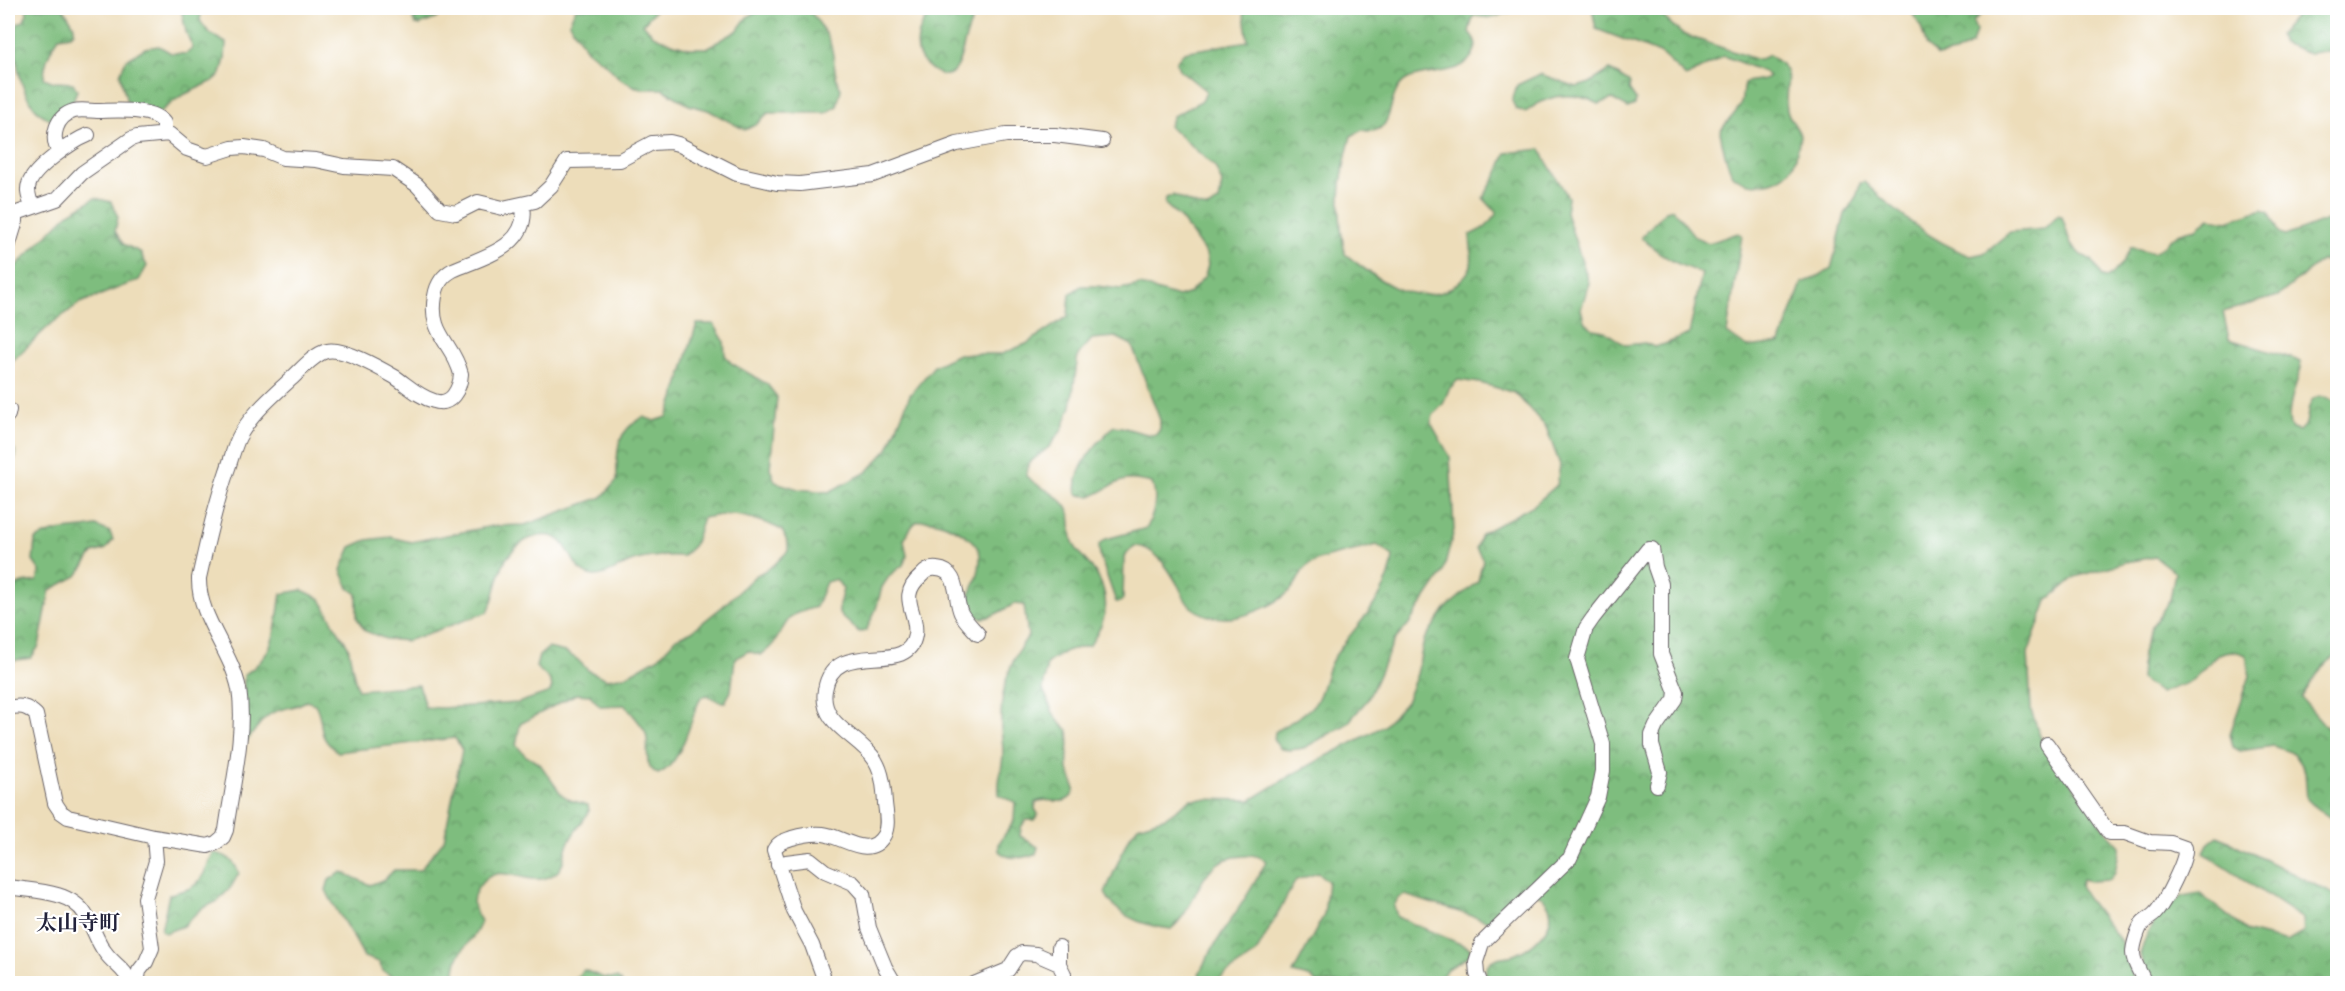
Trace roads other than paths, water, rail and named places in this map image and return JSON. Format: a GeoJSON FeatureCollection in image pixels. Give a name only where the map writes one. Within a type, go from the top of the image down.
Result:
{"type":"FeatureCollection","features":[{"type":"Feature","properties":{"kind":"street"},"geometry":{"type":"LineString","coordinates":[[59,152],[54,145],[54,134],[62,120],[74,111],[128,111],[154,115],[164,123],[164,134]]}},
{"type":"Feature","properties":{"kind":"street"},"geometry":{"type":"LineString","coordinates":[[8,247],[16,221],[11,214],[63,194],[82,173],[131,138],[164,134],[174,136],[187,149],[207,156],[232,147],[243,147],[264,150],[283,158],[393,170],[417,185],[440,210],[456,213],[478,202],[496,208],[523,205],[544,195],[567,161],[620,160],[644,147],[660,142],[678,144],[737,174],[777,183],[800,184],[873,175],[957,144],[1006,135],[1047,134],[1102,141]]}},
{"type":"Feature","properties":{"kind":"street"},"geometry":{"type":"LineString","coordinates":[[32,207],[28,184],[59,152],[88,135]]}},
{"type":"Feature","properties":{"kind":"street"},"geometry":{"type":"LineString","coordinates":[[8,708],[20,705],[36,715],[55,803],[61,812],[78,820],[208,846],[223,837],[226,830],[240,726],[239,690],[231,660],[202,602],[199,578],[220,492],[238,438],[264,405],[294,376],[319,355],[328,351],[346,353],[393,376],[423,397],[435,402],[445,402],[452,398],[461,382],[461,374],[433,319],[435,292],[445,275],[505,248],[515,238],[523,218],[523,205]]}},
{"type":"Feature","properties":{"kind":"street"},"geometry":{"type":"LineString","coordinates":[[1481,984],[1476,962],[1482,943],[1570,858],[1598,797],[1603,771],[1603,744],[1578,668],[1578,651],[1586,628],[1648,549],[1654,552],[1655,567],[1661,584],[1661,654],[1676,692],[1675,699],[1652,735],[1652,745],[1660,772],[1658,785]]}},
{"type":"Feature","properties":{"kind":"street"},"geometry":{"type":"LineString","coordinates":[[826,984],[812,945],[794,911],[774,855],[776,846],[804,834],[832,836],[862,847],[878,842],[886,831],[887,824],[884,786],[876,762],[861,742],[834,722],[828,713],[824,695],[825,687],[838,667],[852,660],[893,657],[908,649],[916,632],[910,608],[911,591],[919,576],[934,568],[947,573],[952,579],[961,615],[978,634]]}},
{"type":"Feature","properties":{"kind":"street"},"geometry":{"type":"LineString","coordinates":[[2047,744],[2109,833],[2125,834],[2150,842],[2171,843],[2185,848],[2186,855],[2181,867],[2159,908],[2152,918],[2145,920],[2141,925],[2133,952],[2145,984]]}},
{"type":"Feature","properties":{"kind":"street"},"geometry":{"type":"LineString","coordinates":[[137,984],[139,971],[152,948],[145,898],[156,861],[154,837]]}},
{"type":"Feature","properties":{"kind":"street"},"geometry":{"type":"LineString","coordinates":[[778,865],[810,859],[825,871],[859,888],[863,894],[869,928],[885,967],[895,984]]}},
{"type":"Feature","properties":{"kind":"street"},"geometry":{"type":"LineString","coordinates":[[8,887],[63,897],[79,906],[108,957],[125,971],[131,984]]}},
{"type":"Feature","properties":{"kind":"street"},"geometry":{"type":"LineString","coordinates":[[1059,946],[1059,964],[1064,974],[1063,984]]}},
{"type":"Feature","properties":{"kind":"street"},"geometry":{"type":"LineString","coordinates":[[974,984],[1008,970],[1022,952],[1029,952],[1059,964]]}},
{"type":"Feature","properties":{"kind":"district","name":"太山寺町"},"geometry":{"type":"Point","coordinates":[78,923]}}]}
